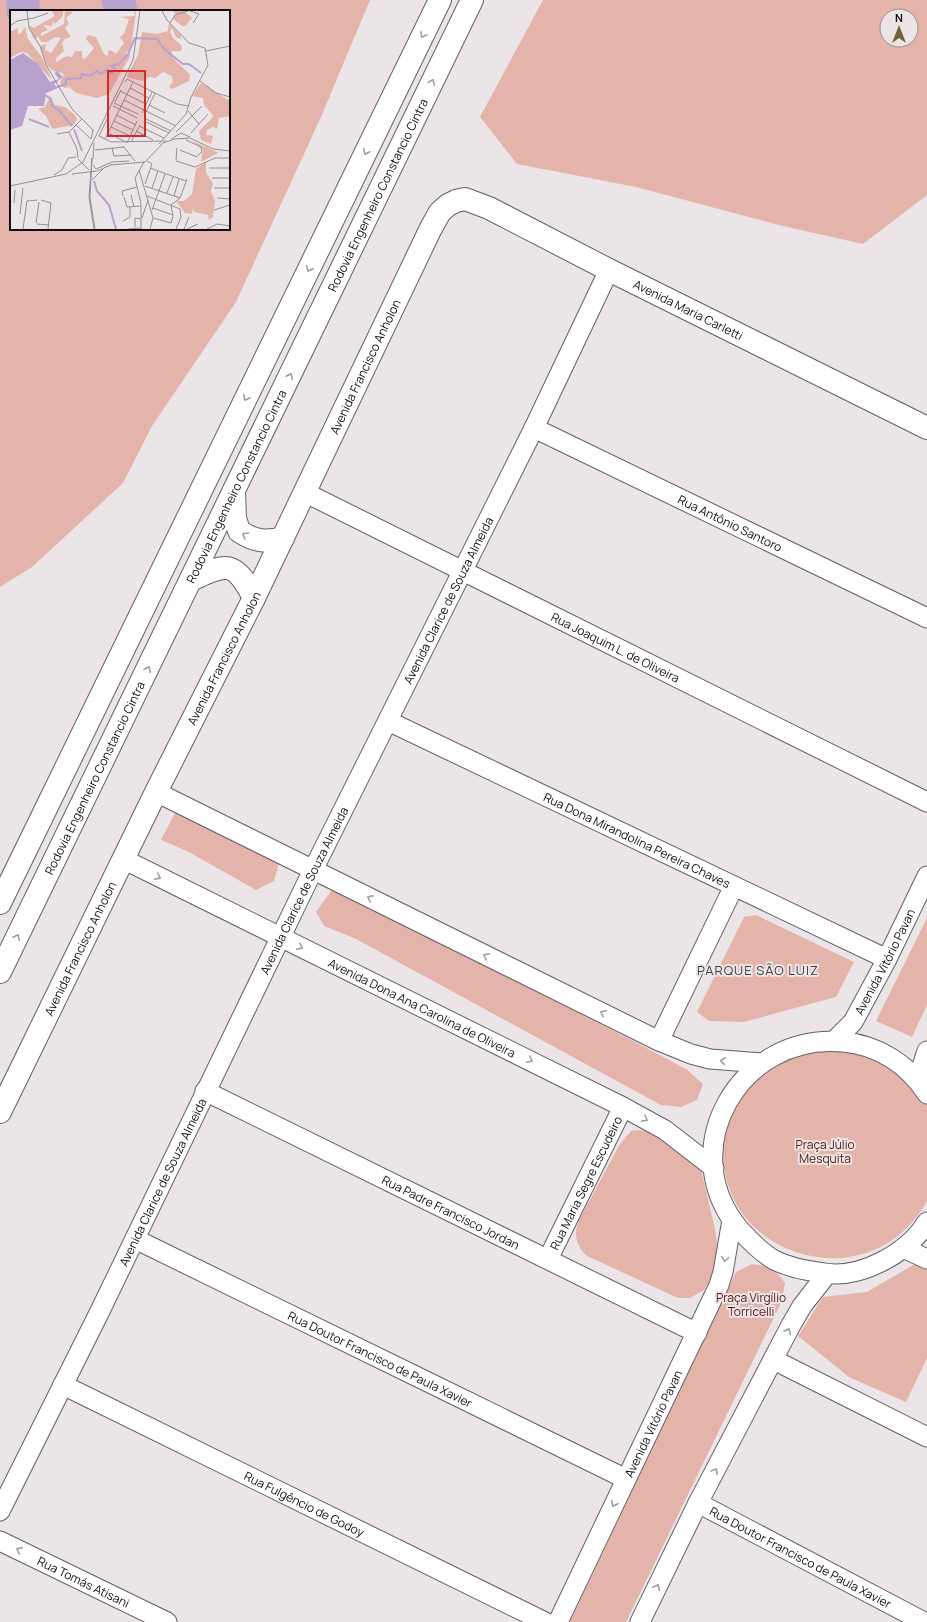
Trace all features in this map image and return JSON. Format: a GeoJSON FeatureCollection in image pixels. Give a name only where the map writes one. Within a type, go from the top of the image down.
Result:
{"type":"FeatureCollection","features":[{"type":"Feature","properties":{"kind":"main road"},"geometry":{"type":"LineString","coordinates":[[0,903],[440,0]]}},
{"type":"Feature","properties":{"kind":"main road","name":"Rodovia Engenheiro Constancio Cintra"},"geometry":{"type":"LineString","coordinates":[[0,972],[472,0]]}},
{"type":"Feature","properties":{"kind":"main road","name":"Avenida Maria Carletti"},"geometry":{"type":"LineString","coordinates":[[448,205],[464,199],[489,208],[609,270],[927,428]]}},
{"type":"Feature","properties":{"kind":"main road","name":"Avenida Francisco Anholon"},"geometry":{"type":"LineString","coordinates":[[0,1112],[156,792],[254,598],[431,228],[440,212],[448,205]]}},
{"type":"Feature","properties":{"kind":"main road"},"geometry":{"type":"LineString","coordinates":[[234,491],[235,518],[239,532],[250,538],[261,541],[272,541],[283,538]]}},
{"type":"Feature","properties":{"kind":"main road"},"geometry":{"type":"LineString","coordinates":[[191,580],[206,572],[220,568],[233,569],[244,580],[254,598]]}},
{"type":"Feature","properties":{"kind":"street","name":"Avenida Clarice de Souza Almeida"},"geometry":{"type":"LineString","coordinates":[[0,1511],[135,1239],[205,1091],[313,870],[534,428],[609,270]]}},
{"type":"Feature","properties":{"kind":"street","name":"Rua Antônio Santoro"},"geometry":{"type":"LineString","coordinates":[[534,428],[927,618]]}},
{"type":"Feature","properties":{"kind":"street","name":"Rua Joaquim L. de Oliveira"},"geometry":{"type":"LineString","coordinates":[[304,492],[927,802]]}},
{"type":"Feature","properties":{"kind":"street","name":"Rua Dona Mirandolina Pereira Chaves"},"geometry":{"type":"LineString","coordinates":[[388,721],[887,960]]}},
{"type":"Feature","properties":{"kind":"street"},"geometry":{"type":"LineString","coordinates":[[156,792],[660,1041],[691,1054],[710,1059],[762,1063]]}},
{"type":"Feature","properties":{"kind":"street","name":"Avenida Dona Ana Carolina de Oliveira"},"geometry":{"type":"LineString","coordinates":[[123,859],[623,1107],[665,1130],[714,1168]]}},
{"type":"Feature","properties":{"kind":"street","name":"Avenida Vitório Pavan"},"geometry":{"type":"LineString","coordinates":[[834,1041],[853,1022],[887,960],[927,876]]}},
{"type":"Feature","properties":{"kind":"street"},"geometry":{"type":"LineString","coordinates":[[660,1041],[734,886]]}},
{"type":"Feature","properties":{"kind":"street"},"geometry":{"type":"LineString","coordinates":[[922,1087],[907,1069],[882,1052],[850,1042],[815,1042],[796,1046],[778,1053],[762,1063],[743,1080],[728,1100],[719,1122],[714,1144],[714,1168],[719,1192],[732,1220],[751,1242],[774,1260],[800,1270],[827,1274],[867,1268],[886,1260],[903,1248],[927,1222]]}},
{"type":"Feature","properties":{"kind":"street"},"geometry":{"type":"LineString","coordinates":[[922,1087],[927,1052]]}},
{"type":"Feature","properties":{"kind":"street","name":"Rua Padre Francisco Jordan"},"geometry":{"type":"LineString","coordinates":[[205,1091],[697,1333]]}},
{"type":"Feature","properties":{"kind":"street","name":"Rua Maria Segre Escudeiro"},"geometry":{"type":"LineString","coordinates":[[548,1259],[623,1107]]}},
{"type":"Feature","properties":{"kind":"street","name":"Avenida Vitório Pavan"},"geometry":{"type":"LineString","coordinates":[[558,1622],[720,1284],[732,1220]]}},
{"type":"Feature","properties":{"kind":"street","name":"Rua Doutor Francisco de Paula Xavier"},"geometry":{"type":"LineString","coordinates":[[135,1239],[626,1480]]}},
{"type":"Feature","properties":{"kind":"street"},"geometry":{"type":"LineString","coordinates":[[903,1248],[927,1259]]}},
{"type":"Feature","properties":{"kind":"street"},"geometry":{"type":"LineString","coordinates":[[640,1622],[698,1503],[802,1306],[827,1274]]}},
{"type":"Feature","properties":{"kind":"street"},"geometry":{"type":"LineString","coordinates":[[774,1360],[925,1430]]}},
{"type":"Feature","properties":{"kind":"street","name":"Rua Fulgêncio de Godoy"},"geometry":{"type":"LineString","coordinates":[[63,1385],[545,1622]]}},
{"type":"Feature","properties":{"kind":"street","name":"Rua Doutor Francisco de Paula Xavier"},"geometry":{"type":"LineString","coordinates":[[698,1503],[924,1622]]}},
{"type":"Feature","properties":{"kind":"street","name":"Rua Tomás Atisani"},"geometry":{"type":"LineString","coordinates":[[0,1541],[167,1622]]}},
{"type":"Feature","properties":{"kind":"green space"},"geometry":{"type":"Polygon","coordinates":[[[0,0],[370,0],[321,117],[236,302],[152,426],[123,483],[32,567],[0,587],[0,0]]]}},
{"type":"Feature","properties":{"kind":"green space"},"geometry":{"type":"Polygon","coordinates":[[[543,0],[927,0],[927,195],[863,244],[783,226],[636,187],[517,164],[480,117],[543,0]]]}},
{"type":"Feature","properties":{"kind":"green space"},"geometry":{"type":"Polygon","coordinates":[[[177,809],[280,860],[274,881],[256,890],[187,851],[161,840],[177,809]]]}},
{"type":"Feature","properties":{"kind":"green space"},"geometry":{"type":"Polygon","coordinates":[[[336,884],[686,1069],[703,1084],[697,1100],[681,1107],[661,1105],[356,939],[324,926],[316,912],[336,884]]]}},
{"type":"Feature","properties":{"kind":"green space"},"geometry":{"type":"Polygon","coordinates":[[[756,915],[854,962],[836,997],[744,1022],[709,1021],[697,1012],[744,917],[756,915]]]}},
{"type":"Feature","properties":{"kind":"green space"},"geometry":{"type":"Polygon","coordinates":[[[927,918],[927,1005],[912,1037],[876,1021],[927,918]]]}},
{"type":"Feature","properties":{"kind":"green space","name":"Praça Júlio Mesquita"},"geometry":{"type":"Polygon","coordinates":[[[811,1045],[874,1052],[927,1102],[927,1201],[901,1233],[869,1252],[834,1258],[799,1253],[767,1238],[742,1213],[727,1180],[724,1139],[725,1131],[732,1112],[746,1087],[758,1072],[811,1045]]]}},
{"type":"Feature","properties":{"kind":"green space"},"geometry":{"type":"Polygon","coordinates":[[[631,1131],[646,1131],[699,1161],[715,1229],[718,1251],[714,1273],[704,1290],[690,1298],[678,1298],[587,1256],[578,1244],[576,1230],[579,1220],[620,1144],[631,1131]]]}},
{"type":"Feature","properties":{"kind":"green space","name":"Praça Virgílio Torricelli"},"geometry":{"type":"Polygon","coordinates":[[[752,1264],[772,1267],[785,1283],[781,1303],[626,1622],[570,1622],[736,1272],[752,1264]]]}},
{"type":"Feature","properties":{"kind":"green space"},"geometry":{"type":"Polygon","coordinates":[[[915,1264],[927,1270],[927,1358],[906,1402],[849,1377],[798,1336],[823,1297],[867,1292],[915,1264]]]}},
{"type":"Feature","properties":{"kind":"waterway"},"geometry":{"type":"LineString","coordinates":[[23,0],[23,10]]}},
{"type":"Feature","properties":{"kind":"waterway"},"geometry":{"type":"LineString","coordinates":[[118,0],[121,10]]}},
{"type":"Feature","properties":{"kind":"district","name":"PARQUE SÃO LUIZ"},"geometry":{"type":"Point","coordinates":[758,970]}}]}
